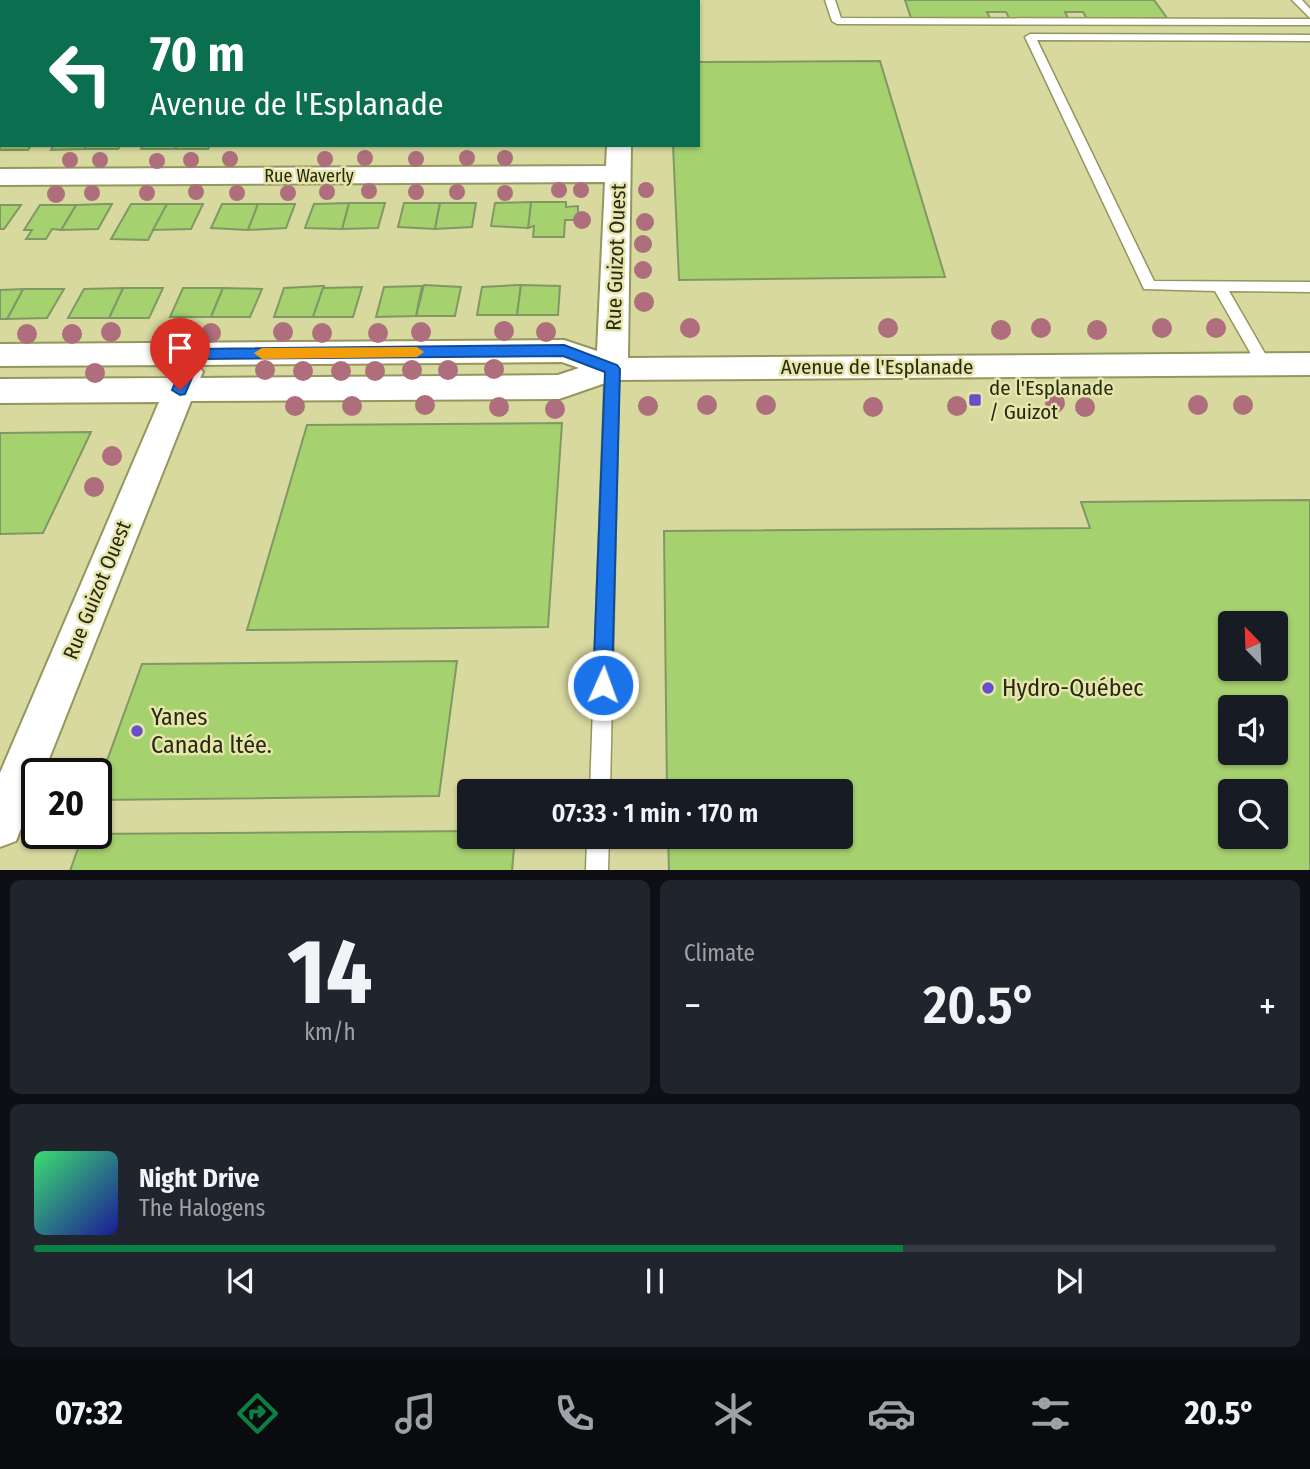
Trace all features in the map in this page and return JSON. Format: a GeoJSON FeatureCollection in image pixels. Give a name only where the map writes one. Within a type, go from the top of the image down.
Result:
{"type":"FeatureCollection","features":[{"type":"Feature","properties":{"kind":"street","name":"Rue Guizot Ouest"},"geometry":{"type":"LineString","coordinates":[[612,369],[619,147]]}},
{"type":"Feature","properties":{"kind":"street","name":"Rue Waverly"},"geometry":{"type":"LineString","coordinates":[[0,177],[619,174]]}},
{"type":"Feature","properties":{"kind":"street","name":"Avenue de l'Esplanade"},"geometry":{"type":"LineString","coordinates":[[0,355],[564,351],[612,369]]}},
{"type":"Feature","properties":{"kind":"street","name":"Rue Guizot Ouest"},"geometry":{"type":"LineString","coordinates":[[0,825],[195,354]]}},
{"type":"Feature","properties":{"kind":"street","name":"Avenue de l'Esplanade"},"geometry":{"type":"LineString","coordinates":[[0,391],[559,387],[612,369],[1310,364]]}},
{"type":"Feature","properties":{"kind":"lane"},"geometry":{"type":"LineString","coordinates":[[830,0],[837,21],[1310,22]]}},
{"type":"Feature","properties":{"kind":"lane"},"geometry":{"type":"LineString","coordinates":[[1297,0],[1310,15]]}},
{"type":"Feature","properties":{"kind":"lane"},"geometry":{"type":"LineString","coordinates":[[1310,38],[1030,37],[1149,286],[1310,287]]}},
{"type":"Feature","properties":{"kind":"lane"},"geometry":{"type":"LineString","coordinates":[[1220,287],[1264,364]]}},
{"type":"Feature","properties":{"kind":"lane"},"geometry":{"type":"LineString","coordinates":[[600,779],[612,369]]}},
{"type":"Feature","properties":{"kind":"lane"},"geometry":{"type":"LineString","coordinates":[[597,870],[598,849]]}},
{"type":"Feature","properties":{"kind":"building"},"geometry":{"type":"Polygon","coordinates":[[[905,0],[1154,0],[1167,18],[1087,19],[1083,12],[1065,12],[1068,18],[1009,18],[1006,12],[987,12],[990,18],[911,18],[905,0]]]}},
{"type":"Feature","properties":{"kind":"building"},"geometry":{"type":"Polygon","coordinates":[[[880,61],[945,277],[679,280],[673,147],[700,147],[700,62],[880,61]]]}},
{"type":"Feature","properties":{"kind":"building"},"geometry":{"type":"Polygon","coordinates":[[[1,147],[30,147],[28,150],[0,150],[1,147]]]}},
{"type":"Feature","properties":{"kind":"building"},"geometry":{"type":"Polygon","coordinates":[[[53,147],[86,147],[84,149],[51,150],[53,147]]]}},
{"type":"Feature","properties":{"kind":"building"},"geometry":{"type":"Polygon","coordinates":[[[86,147],[120,147],[118,149],[84,149],[86,147]]]}},
{"type":"Feature","properties":{"kind":"building"},"geometry":{"type":"Polygon","coordinates":[[[142,147],[176,147],[175,149],[141,149],[142,147]]]}},
{"type":"Feature","properties":{"kind":"building"},"geometry":{"type":"Polygon","coordinates":[[[176,147],[209,147],[208,149],[175,149],[176,147]]]}},
{"type":"Feature","properties":{"kind":"building"},"geometry":{"type":"Polygon","coordinates":[[[531,202],[566,202],[566,207],[578,206],[578,220],[565,220],[564,237],[533,237],[534,226],[528,228],[531,202]]]}},
{"type":"Feature","properties":{"kind":"building"},"geometry":{"type":"Polygon","coordinates":[[[531,202],[528,228],[491,226],[495,203],[531,202]]]}},
{"type":"Feature","properties":{"kind":"building"},"geometry":{"type":"Polygon","coordinates":[[[349,203],[385,203],[378,228],[342,229],[349,203]]]}},
{"type":"Feature","properties":{"kind":"building"},"geometry":{"type":"Polygon","coordinates":[[[349,203],[342,229],[305,228],[314,204],[349,203]]]}},
{"type":"Feature","properties":{"kind":"building"},"geometry":{"type":"Polygon","coordinates":[[[404,203],[440,203],[435,229],[398,227],[404,203]]]}},
{"type":"Feature","properties":{"kind":"building"},"geometry":{"type":"Polygon","coordinates":[[[440,203],[476,203],[472,227],[435,229],[440,203]]]}},
{"type":"Feature","properties":{"kind":"building"},"geometry":{"type":"Polygon","coordinates":[[[112,204],[98,229],[61,230],[76,205],[112,204]]]}},
{"type":"Feature","properties":{"kind":"building"},"geometry":{"type":"Polygon","coordinates":[[[131,204],[167,204],[148,240],[111,239],[131,204]]]}},
{"type":"Feature","properties":{"kind":"building"},"geometry":{"type":"Polygon","coordinates":[[[167,204],[203,204],[191,229],[153,230],[167,204]]]}},
{"type":"Feature","properties":{"kind":"building"},"geometry":{"type":"Polygon","coordinates":[[[222,204],[258,204],[248,230],[211,228],[222,204]]]}},
{"type":"Feature","properties":{"kind":"building"},"geometry":{"type":"Polygon","coordinates":[[[258,204],[295,204],[286,228],[248,230],[258,204]]]}},
{"type":"Feature","properties":{"kind":"building"},"geometry":{"type":"Polygon","coordinates":[[[0,205],[21,205],[4,229],[0,229],[0,205]]]}},
{"type":"Feature","properties":{"kind":"building"},"geometry":{"type":"Polygon","coordinates":[[[40,205],[76,205],[61,230],[52,229],[46,239],[26,239],[32,230],[24,230],[40,205]]]}},
{"type":"Feature","properties":{"kind":"building"},"geometry":{"type":"Polygon","coordinates":[[[424,285],[461,287],[455,316],[416,316],[424,285]]]}},
{"type":"Feature","properties":{"kind":"building"},"geometry":{"type":"Polygon","coordinates":[[[521,285],[517,315],[477,315],[482,287],[521,285]]]}},
{"type":"Feature","properties":{"kind":"building"},"geometry":{"type":"Polygon","coordinates":[[[521,285],[560,286],[558,315],[517,315],[521,285]]]}},
{"type":"Feature","properties":{"kind":"building"},"geometry":{"type":"Polygon","coordinates":[[[324,286],[313,317],[274,317],[284,288],[324,286]]]}},
{"type":"Feature","properties":{"kind":"building"},"geometry":{"type":"Polygon","coordinates":[[[422,286],[416,316],[376,317],[384,287],[422,286]]]}},
{"type":"Feature","properties":{"kind":"building"},"geometry":{"type":"Polygon","coordinates":[[[362,287],[353,317],[313,317],[323,288],[362,287]]]}},
{"type":"Feature","properties":{"kind":"building"},"geometry":{"type":"Polygon","coordinates":[[[123,288],[163,288],[149,318],[109,318],[123,288]]]}},
{"type":"Feature","properties":{"kind":"building"},"geometry":{"type":"Polygon","coordinates":[[[123,288],[109,318],[68,318],[84,289],[123,288]]]}},
{"type":"Feature","properties":{"kind":"building"},"geometry":{"type":"Polygon","coordinates":[[[183,288],[223,288],[211,317],[170,317],[183,288]]]}},
{"type":"Feature","properties":{"kind":"building"},"geometry":{"type":"Polygon","coordinates":[[[223,288],[262,289],[250,317],[211,317],[223,288]]]}},
{"type":"Feature","properties":{"kind":"building"},"geometry":{"type":"Polygon","coordinates":[[[23,289],[64,289],[47,318],[7,319],[23,289]]]}},
{"type":"Feature","properties":{"kind":"building"},"geometry":{"type":"Polygon","coordinates":[[[23,289],[7,319],[0,319],[0,290],[23,289]]]}},
{"type":"Feature","properties":{"kind":"building"},"geometry":{"type":"Polygon","coordinates":[[[562,423],[548,627],[247,630],[307,425],[562,423]]]}},
{"type":"Feature","properties":{"kind":"building"},"geometry":{"type":"Polygon","coordinates":[[[91,432],[43,533],[0,534],[0,433],[91,432]]]}},
{"type":"Feature","properties":{"kind":"building","name":"Hydro-Québec"},"geometry":{"type":"Polygon","coordinates":[[[1310,500],[1310,870],[669,870],[668,849],[853,849],[853,779],[667,779],[664,531],[1090,528],[1081,502],[1310,500]]]}},
{"type":"Feature","properties":{"kind":"building"},"geometry":{"type":"Polygon","coordinates":[[[457,661],[439,796],[112,800],[112,758],[108,758],[142,664],[457,661]]]}},
{"type":"Feature","properties":{"kind":"building"},"geometry":{"type":"Polygon","coordinates":[[[457,831],[457,849],[514,849],[512,870],[70,870],[78,849],[112,849],[112,834],[457,831]]]}},
{"type":"Feature","properties":{"kind":"slow traffic"},"geometry":{"type":"LineString","coordinates":[[262,353],[417,352]]}},
{"type":"Feature","properties":{"kind":"place","name":"de l'Esplanade / Guizot"},"geometry":{"type":"Point","coordinates":[975,400]}},
{"type":"Feature","properties":{"kind":"place","name":"Hydro-Québec"},"geometry":{"type":"Point","coordinates":[988,688]}},
{"type":"Feature","properties":{"kind":"place","name":"Yanes Canada ltée."},"geometry":{"type":"Point","coordinates":[137,731]}},
{"type":"Feature","properties":{"kind":"route"},"geometry":{"type":"LineString","coordinates":[[180,390],[195,354],[564,351],[612,369],[603,685]]}}]}
